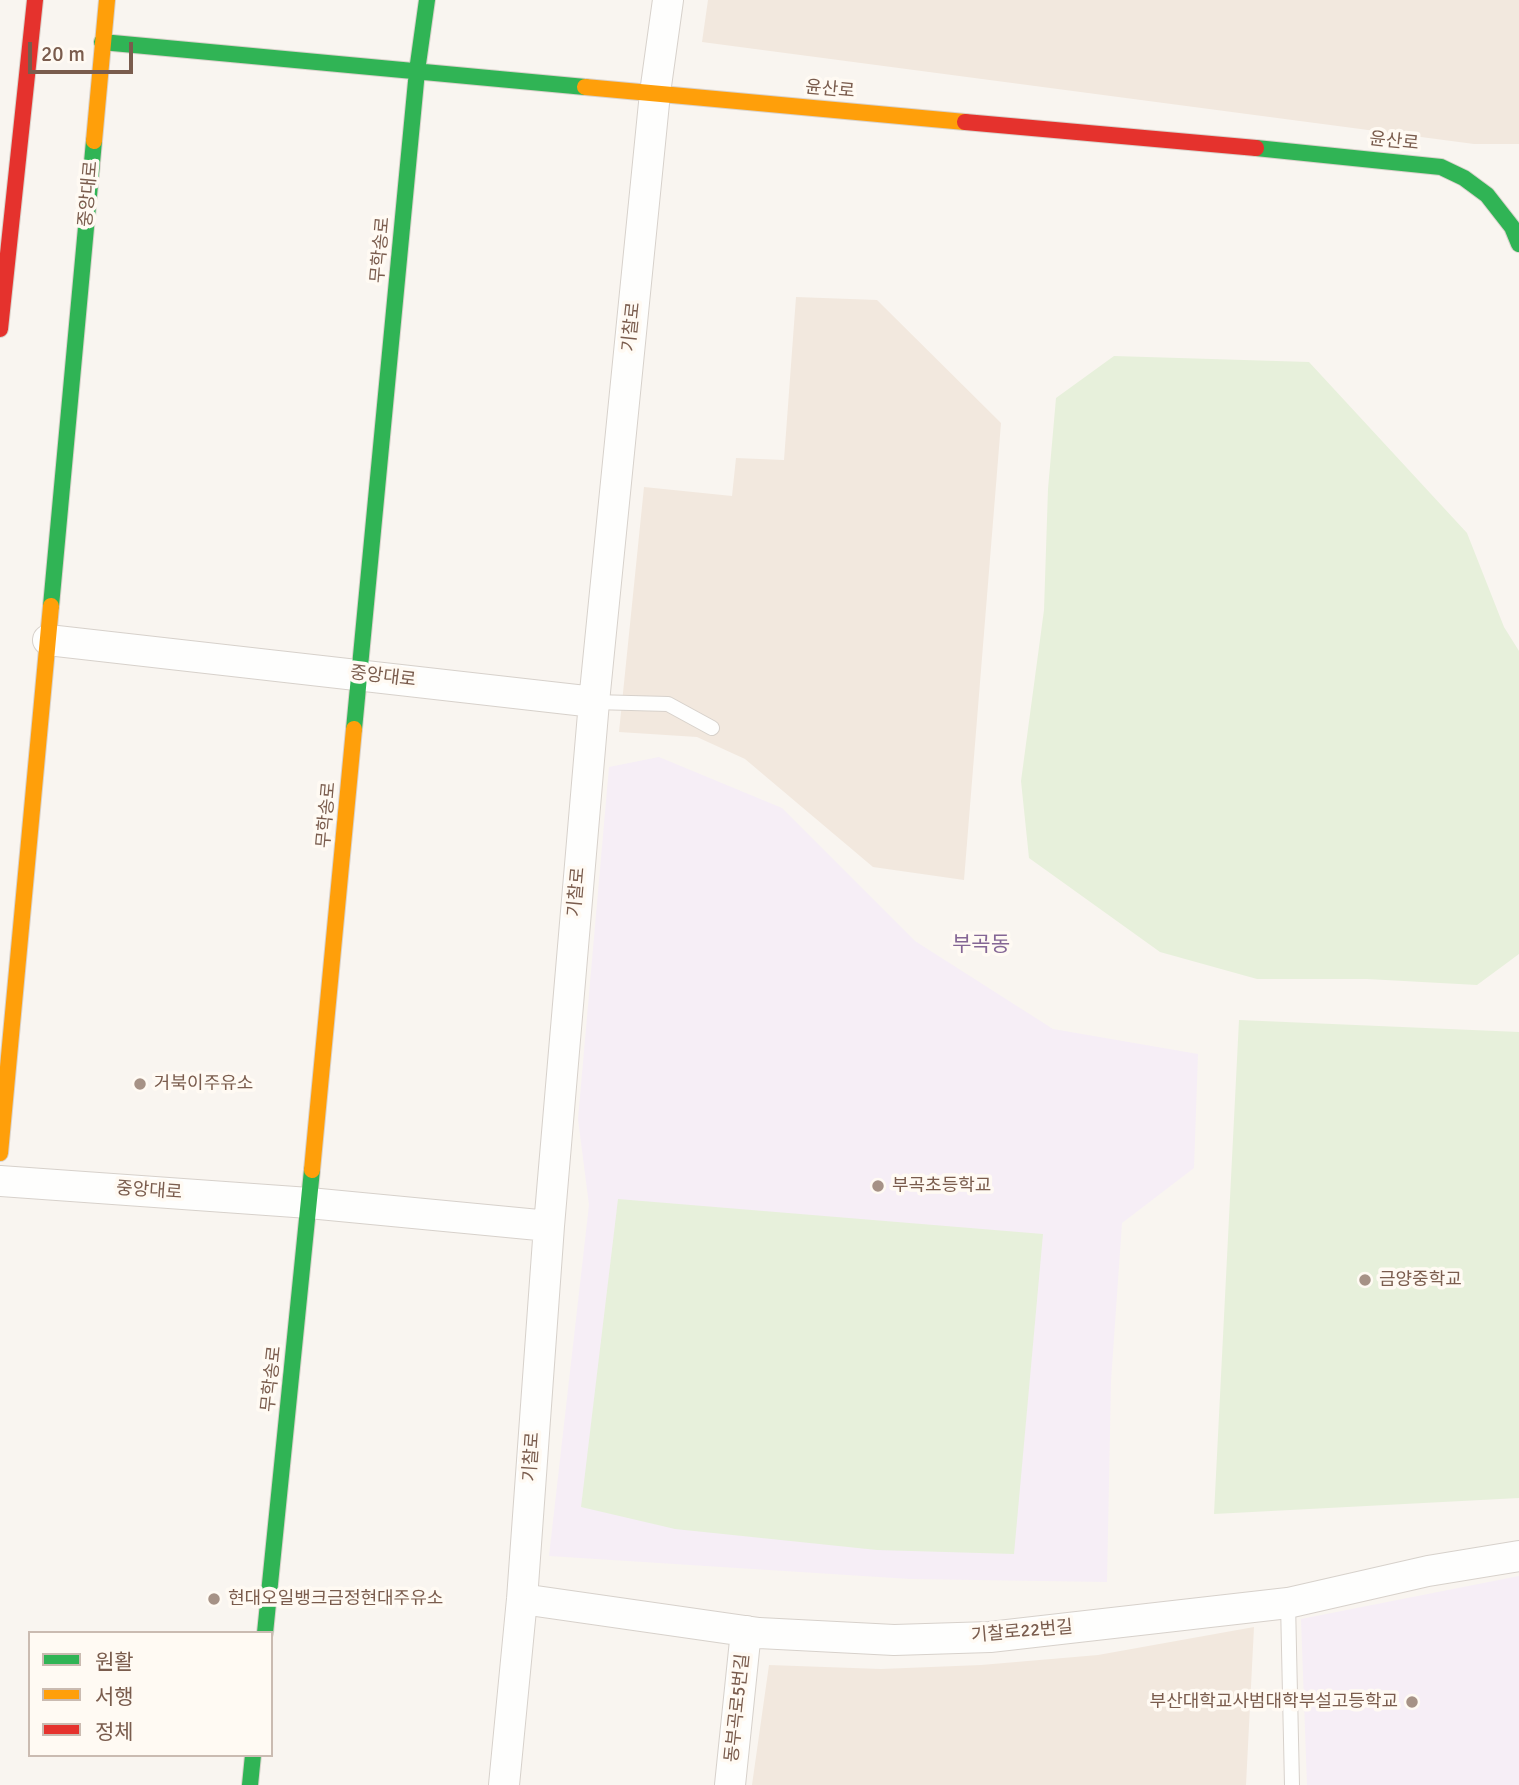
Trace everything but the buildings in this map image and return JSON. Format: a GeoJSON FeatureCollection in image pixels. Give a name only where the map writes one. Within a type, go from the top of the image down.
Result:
{"type":"FeatureCollection","features":[{"type":"Feature","properties":{"kind":"street"},"geometry":{"type":"LineString","coordinates":[[0,330],[35,0]]}},
{"type":"Feature","properties":{"kind":"street","name":"중앙대로"},"geometry":{"type":"LineString","coordinates":[[0,1153],[107,0]]}},
{"type":"Feature","properties":{"kind":"street","name":"무학송로"},"geometry":{"type":"LineString","coordinates":[[265,1631],[309,1203],[417,71],[427,0]]}},
{"type":"Feature","properties":{"kind":"street","name":"기찰로"},"geometry":{"type":"LineString","coordinates":[[504,1785],[522,1599],[549,1226],[594,702],[655,93],[668,0]]}},
{"type":"Feature","properties":{"kind":"street","name":"윤산로"},"geometry":{"type":"LineString","coordinates":[[102,42],[1441,167],[1464,178],[1487,195],[1511,227],[1519,244]]}},
{"type":"Feature","properties":{"kind":"street","name":"중앙대로"},"geometry":{"type":"LineString","coordinates":[[48,640],[594,702]]}},
{"type":"Feature","properties":{"kind":"street","name":"중앙대로"},"geometry":{"type":"LineString","coordinates":[[0,1181],[309,1203],[549,1226]]}},
{"type":"Feature","properties":{"kind":"street","name":"기찰로22번길"},"geometry":{"type":"LineString","coordinates":[[522,1599],[746,1631],[894,1640],[990,1637],[1288,1603],[1428,1571],[1519,1556]]}},
{"type":"Feature","properties":{"kind":"street","name":"동부곡로5번길"},"geometry":{"type":"LineString","coordinates":[[730,1785],[746,1631]]}},
{"type":"Feature","properties":{"kind":"street"},"geometry":{"type":"LineString","coordinates":[[250,1785],[253,1757]]}},
{"type":"Feature","properties":{"kind":"lane","name":"중앙대로"},"geometry":{"type":"LineString","coordinates":[[594,702],[668,704],[712,728]]}},
{"type":"Feature","properties":{"kind":"lane"},"geometry":{"type":"LineString","coordinates":[[1288,1603],[1292,1785]]}},
{"type":"Feature","properties":{"kind":"shaded area"},"geometry":{"type":"Polygon","coordinates":[[[708,0],[1519,0],[1519,144],[1474,144],[702,42],[708,0]]]}},
{"type":"Feature","properties":{"kind":"shaded area"},"geometry":{"type":"Polygon","coordinates":[[[796,297],[877,300],[1001,423],[964,880],[873,867],[745,759],[697,737],[619,732],[644,487],[732,496],[736,458],[784,460],[796,297]]]}},
{"type":"Feature","properties":{"kind":"shaded area","name":"부곡초등학교"},"geometry":{"type":"Polygon","coordinates":[[[659,757],[782,808],[915,941],[1053,1029],[1198,1054],[1194,1168],[1122,1223],[1111,1381],[1107,1582],[910,1579],[549,1556],[589,1205],[578,1119],[609,767],[659,757]]]}},
{"type":"Feature","properties":{"kind":"shaded area","name":"부산대학교사범대학부설고등학교"},"geometry":{"type":"Polygon","coordinates":[[[1519,1576],[1519,1785],[1307,1785],[1301,1619],[1519,1576]]]}},
{"type":"Feature","properties":{"kind":"shaded area"},"geometry":{"type":"Polygon","coordinates":[[[1254,1627],[1246,1785],[752,1785],[769,1665],[881,1669],[981,1665],[1098,1655],[1254,1627]]]}},
{"type":"Feature","properties":{"kind":"green space"},"geometry":{"type":"Polygon","coordinates":[[[1114,356],[1309,362],[1467,533],[1504,627],[1519,651],[1519,954],[1477,985],[1367,979],[1257,979],[1160,952],[1029,858],[1021,781],[1044,610],[1048,489],[1056,398],[1114,356]]]}},
{"type":"Feature","properties":{"kind":"green space","name":"금양중학교"},"geometry":{"type":"Polygon","coordinates":[[[1239,1020],[1519,1032],[1519,1498],[1214,1514],[1239,1020]]]}},
{"type":"Feature","properties":{"kind":"green space"},"geometry":{"type":"Polygon","coordinates":[[[618,1199],[1043,1234],[1014,1554],[877,1550],[675,1529],[581,1507],[618,1199]]]}},
{"type":"Feature","properties":{"kind":"traffic: fast"},"geometry":{"type":"LineString","coordinates":[[354,729],[417,71],[427,0]]}},
{"type":"Feature","properties":{"kind":"traffic: fast"},"geometry":{"type":"LineString","coordinates":[[102,42],[585,87]]}},
{"type":"Feature","properties":{"kind":"traffic: fast"},"geometry":{"type":"LineString","coordinates":[[51,606],[94,141]]}},
{"type":"Feature","properties":{"kind":"traffic: fast"},"geometry":{"type":"LineString","coordinates":[[1256,148],[1441,167],[1464,178],[1487,195],[1512,227],[1519,244]]}},
{"type":"Feature","properties":{"kind":"traffic: fast"},"geometry":{"type":"LineString","coordinates":[[265,1631],[312,1170]]}},
{"type":"Feature","properties":{"kind":"traffic: fast"},"geometry":{"type":"LineString","coordinates":[[250,1785],[253,1757]]}},
{"type":"Feature","properties":{"kind":"traffic: slow"},"geometry":{"type":"LineString","coordinates":[[94,141],[107,0]]}},
{"type":"Feature","properties":{"kind":"traffic: slow"},"geometry":{"type":"LineString","coordinates":[[585,87],[965,122]]}},
{"type":"Feature","properties":{"kind":"traffic: slow"},"geometry":{"type":"LineString","coordinates":[[0,1153],[51,606]]}},
{"type":"Feature","properties":{"kind":"traffic: slow"},"geometry":{"type":"LineString","coordinates":[[312,1170],[354,729]]}},
{"type":"Feature","properties":{"kind":"traffic: jam"},"geometry":{"type":"LineString","coordinates":[[0,329],[35,0]]}},
{"type":"Feature","properties":{"kind":"traffic: jam"},"geometry":{"type":"LineString","coordinates":[[965,122],[1256,148]]}},
{"type":"Feature","properties":{"kind":"place","name":"거북이주유소"},"geometry":{"type":"Point","coordinates":[140,1084]}},
{"type":"Feature","properties":{"kind":"place","name":"부곡초등학교"},"geometry":{"type":"Point","coordinates":[878,1186]}},
{"type":"Feature","properties":{"kind":"place","name":"금양중학교"},"geometry":{"type":"Point","coordinates":[1365,1280]}},
{"type":"Feature","properties":{"kind":"place","name":"현대오일뱅크금정현대주유소"},"geometry":{"type":"Point","coordinates":[214,1599]}},
{"type":"Feature","properties":{"kind":"place","name":"부산대학교사범대학부설고등학교"},"geometry":{"type":"Point","coordinates":[1412,1702]}},
{"type":"Feature","properties":{"kind":"district","name":"부곡동"},"geometry":{"type":"Point","coordinates":[981,945]}}]}
